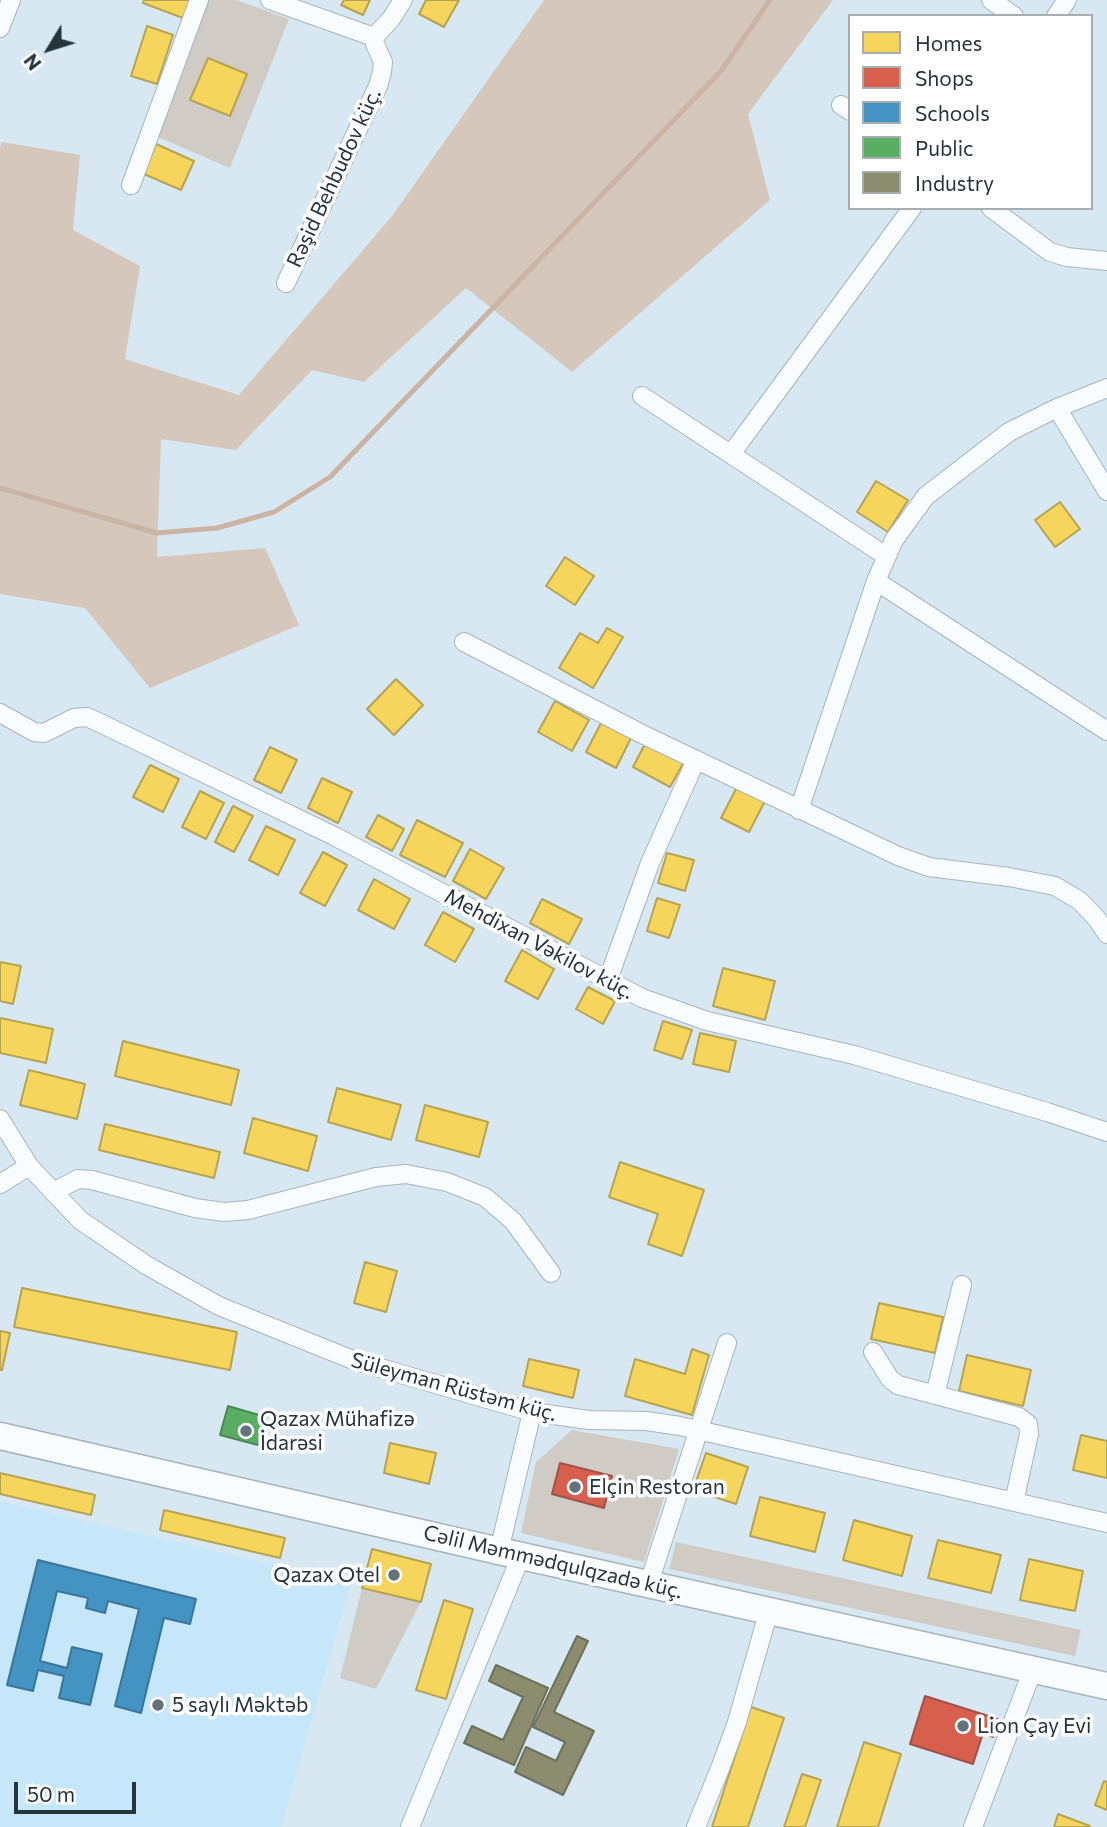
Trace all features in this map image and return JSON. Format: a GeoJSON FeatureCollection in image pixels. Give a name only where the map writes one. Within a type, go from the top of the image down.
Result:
{"type":"FeatureCollection","features":[{"type":"Feature","properties":{"kind":"street"},"geometry":{"type":"LineString","coordinates":[[0,28],[11,0]]}},
{"type":"Feature","properties":{"kind":"street"},"geometry":{"type":"LineString","coordinates":[[131,185],[199,0]]}},
{"type":"Feature","properties":{"kind":"street"},"geometry":{"type":"LineString","coordinates":[[270,0],[374,37],[391,19],[403,0]]}},
{"type":"Feature","properties":{"kind":"street"},"geometry":{"type":"LineString","coordinates":[[991,0],[1011,14]]}},
{"type":"Feature","properties":{"kind":"street","name":"Rəşid Behbudov küç."},"geometry":{"type":"LineString","coordinates":[[286,283],[378,86],[383,62],[374,37]]}},
{"type":"Feature","properties":{"kind":"street"},"geometry":{"type":"LineString","coordinates":[[732,454],[911,210]]}},
{"type":"Feature","properties":{"kind":"street"},"geometry":{"type":"LineString","coordinates":[[994,210],[1050,252],[1067,257],[1107,261]]}},
{"type":"Feature","properties":{"kind":"street"},"geometry":{"type":"LineString","coordinates":[[799,810],[886,556],[926,496],[1009,432],[1057,408],[1107,388]]}},
{"type":"Feature","properties":{"kind":"street"},"geometry":{"type":"LineString","coordinates":[[642,396],[886,556]]}},
{"type":"Feature","properties":{"kind":"street"},"geometry":{"type":"LineString","coordinates":[[1057,408],[1107,491]]}},
{"type":"Feature","properties":{"kind":"street"},"geometry":{"type":"LineString","coordinates":[[876,581],[1107,731]]}},
{"type":"Feature","properties":{"kind":"street"},"geometry":{"type":"LineString","coordinates":[[464,642],[696,760],[898,856],[929,867],[1055,886],[1080,901],[1107,934]]}},
{"type":"Feature","properties":{"kind":"street","name":"Mehdixan Vəkilov küç."},"geometry":{"type":"LineString","coordinates":[[0,713],[34,732],[44,733],[74,718],[87,717],[334,836],[642,998],[707,1021],[854,1055],[1107,1132]]}},
{"type":"Feature","properties":{"kind":"street"},"geometry":{"type":"LineString","coordinates":[[608,980],[650,863],[696,760]]}},
{"type":"Feature","properties":{"kind":"street","name":"Süleyman Rüstəm küç."},"geometry":{"type":"LineString","coordinates":[[0,1119],[29,1166],[80,1220],[146,1265],[219,1306],[353,1360],[532,1412],[589,1420],[646,1421],[698,1430],[1107,1522]]}},
{"type":"Feature","properties":{"kind":"street"},"geometry":{"type":"LineString","coordinates":[[0,1184],[29,1166]]}},
{"type":"Feature","properties":{"kind":"street"},"geometry":{"type":"LineString","coordinates":[[52,1192],[78,1179],[92,1180],[195,1208],[224,1212],[248,1210],[376,1177],[406,1174],[447,1182],[485,1198],[513,1221],[551,1273]]}},
{"type":"Feature","properties":{"kind":"street"},"geometry":{"type":"LineString","coordinates":[[936,1395],[962,1285]]}},
{"type":"Feature","properties":{"kind":"street"},"geometry":{"type":"LineString","coordinates":[[649,1583],[727,1343]]}},
{"type":"Feature","properties":{"kind":"street"},"geometry":{"type":"LineString","coordinates":[[873,1352],[890,1379],[898,1385],[1019,1417],[1028,1424],[1029,1434],[1014,1502]]}},
{"type":"Feature","properties":{"kind":"street"},"geometry":{"type":"LineString","coordinates":[[411,1827],[510,1554],[532,1412]]}},
{"type":"Feature","properties":{"kind":"street","name":"Cəlil Məmmədqulqzadə küç."},"geometry":{"type":"LineString","coordinates":[[0,1436],[510,1554],[1107,1686]]}},
{"type":"Feature","properties":{"kind":"street"},"geometry":{"type":"LineString","coordinates":[[696,1827],[737,1723],[769,1610]]}},
{"type":"Feature","properties":{"kind":"street"},"geometry":{"type":"LineString","coordinates":[[973,1827],[1033,1669]]}},
{"type":"Feature","properties":{"kind":"shaded area"},"geometry":{"type":"Polygon","coordinates":[[[206,0],[236,0],[289,19],[230,168],[158,137],[206,0]]]}},
{"type":"Feature","properties":{"kind":"shaded area"},"geometry":{"type":"Polygon","coordinates":[[[544,0],[833,0],[748,114],[770,200],[572,372],[466,288],[364,382],[312,370],[236,450],[161,439],[157,557],[265,548],[299,625],[150,688],[85,608],[0,594],[2,142],[80,155],[73,230],[140,266],[125,359],[239,395],[392,216],[544,0]]]}},
{"type":"Feature","properties":{"kind":"shaded area"},"geometry":{"type":"Polygon","coordinates":[[[572,1430],[679,1449],[644,1562],[521,1533],[536,1462],[572,1430]]]}},
{"type":"Feature","properties":{"kind":"shaded area","name":"5 saylı Məktəb"},"geometry":{"type":"Polygon","coordinates":[[[0,1501],[351,1583],[281,1827],[0,1827],[0,1501]]]}},
{"type":"Feature","properties":{"kind":"shaded area"},"geometry":{"type":"Polygon","coordinates":[[[676,1542],[1081,1630],[1075,1656],[669,1569],[676,1542]]]}},
{"type":"Feature","properties":{"kind":"shaded area"},"geometry":{"type":"Polygon","coordinates":[[[362,1588],[421,1602],[376,1689],[340,1678],[362,1588]]]}},
{"type":"Feature","properties":{"kind":"building: Homes"},"geometry":{"type":"Polygon","coordinates":[[[144,0],[190,0],[183,18],[143,3],[144,0]]]}},
{"type":"Feature","properties":{"kind":"building: Homes"},"geometry":{"type":"Polygon","coordinates":[[[344,0],[370,0],[363,15],[341,5],[344,0]]]}},
{"type":"Feature","properties":{"kind":"building: Homes"},"geometry":{"type":"Polygon","coordinates":[[[426,0],[459,0],[444,27],[419,14],[426,0]]]}},
{"type":"Feature","properties":{"kind":"building: Homes"},"geometry":{"type":"Polygon","coordinates":[[[147,26],[173,35],[157,84],[131,76],[147,26]]]}},
{"type":"Feature","properties":{"kind":"building: Homes"},"geometry":{"type":"Polygon","coordinates":[[[208,58],[247,74],[230,116],[190,100],[208,58]]]}},
{"type":"Feature","properties":{"kind":"building: Homes"},"geometry":{"type":"Polygon","coordinates":[[[156,144],[194,161],[181,190],[144,174],[156,144]]]}},
{"type":"Feature","properties":{"kind":"building: Homes"},"geometry":{"type":"Polygon","coordinates":[[[876,481],[908,500],[888,532],[857,512],[876,481]]]}},
{"type":"Feature","properties":{"kind":"building: Homes"},"geometry":{"type":"Polygon","coordinates":[[[1060,502],[1080,529],[1055,547],[1035,520],[1060,502]]]}},
{"type":"Feature","properties":{"kind":"building: Homes"},"geometry":{"type":"Polygon","coordinates":[[[565,557],[594,576],[575,605],[546,586],[565,557]]]}},
{"type":"Feature","properties":{"kind":"building: Homes"},"geometry":{"type":"Polygon","coordinates":[[[607,628],[623,637],[593,688],[559,668],[580,633],[598,643],[607,628]]]}},
{"type":"Feature","properties":{"kind":"building: Homes"},"geometry":{"type":"Polygon","coordinates":[[[396,679],[423,705],[394,735],[367,709],[396,679]]]}},
{"type":"Feature","properties":{"kind":"building: Homes"},"geometry":{"type":"Polygon","coordinates":[[[555,701],[589,720],[572,751],[538,732],[555,701]]]}},
{"type":"Feature","properties":{"kind":"building: Homes"},"geometry":{"type":"Polygon","coordinates":[[[601,723],[631,738],[616,768],[586,752],[601,723]]]}},
{"type":"Feature","properties":{"kind":"building: Homes"},"geometry":{"type":"Polygon","coordinates":[[[646,742],[684,762],[670,787],[633,767],[646,742]]]}},
{"type":"Feature","properties":{"kind":"building: Homes"},"geometry":{"type":"Polygon","coordinates":[[[270,747],[297,760],[281,793],[254,780],[270,747]]]}},
{"type":"Feature","properties":{"kind":"building: Homes"},"geometry":{"type":"Polygon","coordinates":[[[150,765],[179,779],[163,812],[133,797],[150,765]]]}},
{"type":"Feature","properties":{"kind":"building: Homes"},"geometry":{"type":"Polygon","coordinates":[[[322,778],[352,792],[338,823],[308,808],[322,778]]]}},
{"type":"Feature","properties":{"kind":"building: Homes"},"geometry":{"type":"Polygon","coordinates":[[[737,787],[765,801],[749,832],[721,818],[737,787]]]}},
{"type":"Feature","properties":{"kind":"building: Homes"},"geometry":{"type":"Polygon","coordinates":[[[200,791],[224,803],[206,839],[182,827],[200,791]]]}},
{"type":"Feature","properties":{"kind":"building: Homes"},"geometry":{"type":"Polygon","coordinates":[[[233,806],[253,816],[234,852],[215,842],[233,806]]]}},
{"type":"Feature","properties":{"kind":"building: Homes"},"geometry":{"type":"Polygon","coordinates":[[[378,815],[404,829],[392,851],[366,837],[378,815]]]}},
{"type":"Feature","properties":{"kind":"building: Homes"},"geometry":{"type":"Polygon","coordinates":[[[417,820],[463,843],[445,877],[400,855],[417,820]]]}},
{"type":"Feature","properties":{"kind":"building: Homes"},"geometry":{"type":"Polygon","coordinates":[[[266,826],[295,840],[278,875],[249,860],[266,826]]]}},
{"type":"Feature","properties":{"kind":"building: Homes"},"geometry":{"type":"Polygon","coordinates":[[[470,849],[504,868],[486,899],[453,881],[470,849]]]}},
{"type":"Feature","properties":{"kind":"building: Homes"},"geometry":{"type":"Polygon","coordinates":[[[323,852],[347,865],[325,906],[300,893],[323,852]]]}},
{"type":"Feature","properties":{"kind":"building: Homes"},"geometry":{"type":"Polygon","coordinates":[[[667,853],[694,860],[685,891],[658,883],[667,853]]]}},
{"type":"Feature","properties":{"kind":"building: Homes"},"geometry":{"type":"Polygon","coordinates":[[[374,879],[410,899],[394,929],[358,910],[374,879]]]}},
{"type":"Feature","properties":{"kind":"building: Homes"},"geometry":{"type":"Polygon","coordinates":[[[657,898],[680,905],[669,938],[647,931],[657,898]]]}},
{"type":"Feature","properties":{"kind":"building: Homes"},"geometry":{"type":"Polygon","coordinates":[[[542,899],[582,919],[569,944],[530,923],[542,899]]]}},
{"type":"Feature","properties":{"kind":"building: Homes"},"geometry":{"type":"Polygon","coordinates":[[[443,912],[474,929],[455,962],[425,945],[443,912]]]}},
{"type":"Feature","properties":{"kind":"building: Homes"},"geometry":{"type":"Polygon","coordinates":[[[522,950],[554,969],[538,999],[505,981],[522,950]]]}},
{"type":"Feature","properties":{"kind":"building: Homes"},"geometry":{"type":"Polygon","coordinates":[[[0,962],[21,966],[13,1004],[0,1001],[0,962]]]}},
{"type":"Feature","properties":{"kind":"building: Homes"},"geometry":{"type":"Polygon","coordinates":[[[723,968],[775,981],[765,1020],[713,1006],[723,968]]]}},
{"type":"Feature","properties":{"kind":"building: Homes"},"geometry":{"type":"Polygon","coordinates":[[[588,987],[615,1001],[603,1024],[576,1009],[588,987]]]}},
{"type":"Feature","properties":{"kind":"building: Homes"},"geometry":{"type":"Polygon","coordinates":[[[0,1018],[53,1029],[46,1063],[0,1053],[0,1018]]]}},
{"type":"Feature","properties":{"kind":"building: Homes"},"geometry":{"type":"Polygon","coordinates":[[[663,1021],[692,1030],[682,1059],[654,1050],[663,1021]]]}},
{"type":"Feature","properties":{"kind":"building: Homes"},"geometry":{"type":"Polygon","coordinates":[[[700,1033],[736,1041],[729,1072],[693,1064],[700,1033]]]}},
{"type":"Feature","properties":{"kind":"building: Homes"},"geometry":{"type":"Polygon","coordinates":[[[123,1041],[239,1070],[231,1105],[115,1076],[123,1041]]]}},
{"type":"Feature","properties":{"kind":"building: Homes"},"geometry":{"type":"Polygon","coordinates":[[[29,1070],[85,1084],[77,1119],[20,1105],[29,1070]]]}},
{"type":"Feature","properties":{"kind":"building: Homes"},"geometry":{"type":"Polygon","coordinates":[[[337,1088],[401,1105],[391,1140],[328,1122],[337,1088]]]}},
{"type":"Feature","properties":{"kind":"building: Homes"},"geometry":{"type":"Polygon","coordinates":[[[425,1105],[488,1122],[479,1157],[416,1140],[425,1105]]]}},
{"type":"Feature","properties":{"kind":"building: Homes"},"geometry":{"type":"Polygon","coordinates":[[[253,1118],[317,1136],[308,1171],[244,1153],[253,1118]]]}},
{"type":"Feature","properties":{"kind":"building: Homes"},"geometry":{"type":"Polygon","coordinates":[[[105,1124],[220,1152],[214,1178],[99,1150],[105,1124]]]}},
{"type":"Feature","properties":{"kind":"building: Homes"},"geometry":{"type":"Polygon","coordinates":[[[620,1162],[704,1190],[682,1256],[648,1244],[658,1214],[609,1197],[620,1162]]]}},
{"type":"Feature","properties":{"kind":"building: Homes"},"geometry":{"type":"Polygon","coordinates":[[[365,1262],[397,1271],[386,1312],[354,1303],[365,1262]]]}},
{"type":"Feature","properties":{"kind":"building: Homes"},"geometry":{"type":"Polygon","coordinates":[[[22,1288],[237,1332],[230,1370],[14,1327],[22,1288]]]}},
{"type":"Feature","properties":{"kind":"building: Homes"},"geometry":{"type":"Polygon","coordinates":[[[879,1303],[943,1317],[935,1353],[871,1339],[879,1303]]]}},
{"type":"Feature","properties":{"kind":"building: Homes"},"geometry":{"type":"Polygon","coordinates":[[[0,1331],[10,1333],[2,1370],[0,1370],[0,1331]]]}},
{"type":"Feature","properties":{"kind":"building: Homes"},"geometry":{"type":"Polygon","coordinates":[[[692,1349],[709,1355],[692,1415],[625,1396],[635,1359],[685,1374],[692,1349]]]}},
{"type":"Feature","properties":{"kind":"building: Homes"},"geometry":{"type":"Polygon","coordinates":[[[967,1355],[1031,1370],[1023,1406],[959,1391],[967,1355]]]}},
{"type":"Feature","properties":{"kind":"building: Homes"},"geometry":{"type":"Polygon","coordinates":[[[529,1359],[579,1370],[573,1398],[523,1386],[529,1359]]]}},
{"type":"Feature","properties":{"kind":"building: Homes"},"geometry":{"type":"Polygon","coordinates":[[[1081,1435],[1107,1441],[1107,1478],[1073,1470],[1081,1435]]]}},
{"type":"Feature","properties":{"kind":"building: Homes"},"geometry":{"type":"Polygon","coordinates":[[[390,1443],[436,1453],[429,1484],[384,1473],[390,1443]]]}},
{"type":"Feature","properties":{"kind":"building: Homes"},"geometry":{"type":"Polygon","coordinates":[[[706,1453],[748,1467],[736,1504],[693,1490],[706,1453]]]}},
{"type":"Feature","properties":{"kind":"building: Homes"},"geometry":{"type":"Polygon","coordinates":[[[0,1473],[95,1495],[91,1515],[0,1494],[0,1473]]]}},
{"type":"Feature","properties":{"kind":"building: Homes"},"geometry":{"type":"Polygon","coordinates":[[[760,1497],[825,1513],[815,1552],[750,1536],[760,1497]]]}},
{"type":"Feature","properties":{"kind":"building: Homes"},"geometry":{"type":"Polygon","coordinates":[[[164,1510],[285,1538],[280,1558],[160,1530],[164,1510]]]}},
{"type":"Feature","properties":{"kind":"building: Homes"},"geometry":{"type":"Polygon","coordinates":[[[854,1520],[912,1536],[902,1576],[843,1560],[854,1520]]]}},
{"type":"Feature","properties":{"kind":"building: Homes"},"geometry":{"type":"Polygon","coordinates":[[[938,1540],[1001,1555],[991,1593],[928,1578],[938,1540]]]}},
{"type":"Feature","properties":{"kind":"building: Homes"},"geometry":{"type":"Polygon","coordinates":[[[372,1549],[431,1564],[421,1602],[362,1588],[372,1549]]]}},
{"type":"Feature","properties":{"kind":"building: Homes"},"geometry":{"type":"Polygon","coordinates":[[[1029,1559],[1083,1571],[1075,1611],[1020,1600],[1029,1559]]]}},
{"type":"Feature","properties":{"kind":"building: Homes"},"geometry":{"type":"Polygon","coordinates":[[[444,1600],[473,1609],[446,1699],[416,1690],[444,1600]]]}},
{"type":"Feature","properties":{"kind":"building: Homes"},"geometry":{"type":"Polygon","coordinates":[[[751,1707],[784,1718],[748,1827],[712,1827],[751,1707]]]}},
{"type":"Feature","properties":{"kind":"building: Homes"},"geometry":{"type":"Polygon","coordinates":[[[864,1742],[901,1754],[878,1827],[837,1827],[864,1742]]]}},
{"type":"Feature","properties":{"kind":"building: Homes"},"geometry":{"type":"Polygon","coordinates":[[[802,1774],[821,1780],[805,1827],[784,1827],[802,1774]]]}},
{"type":"Feature","properties":{"kind":"building: Homes"},"geometry":{"type":"Polygon","coordinates":[[[1104,1781],[1107,1782],[1107,1810],[1095,1805],[1104,1781]]]}},
{"type":"Feature","properties":{"kind":"building: Homes"},"geometry":{"type":"Polygon","coordinates":[[[1058,1814],[1090,1826],[1054,1827],[1058,1814]]]}},
{"type":"Feature","properties":{"kind":"building: Shops"},"geometry":{"type":"Polygon","coordinates":[[[560,1463],[612,1476],[604,1508],[552,1494],[560,1463]]]}},
{"type":"Feature","properties":{"kind":"building: Shops"},"geometry":{"type":"Polygon","coordinates":[[[925,1696],[998,1719],[993,1737],[983,1733],[973,1764],[910,1744],[925,1696]]]}},
{"type":"Feature","properties":{"kind":"building: Schools"},"geometry":{"type":"Polygon","coordinates":[[[38,1560],[196,1599],[190,1624],[164,1618],[141,1713],[115,1706],[139,1609],[108,1601],[105,1613],[86,1608],[88,1598],[57,1591],[40,1661],[67,1668],[72,1647],[102,1654],[90,1705],[59,1698],[64,1676],[38,1670],[33,1691],[7,1685],[38,1560]]]}},
{"type":"Feature","properties":{"kind":"building: Public"},"geometry":{"type":"Polygon","coordinates":[[[228,1406],[266,1417],[258,1445],[220,1435],[228,1406]]]}},
{"type":"Feature","properties":{"kind":"building: Industry"},"geometry":{"type":"Polygon","coordinates":[[[577,1636],[588,1641],[554,1712],[594,1731],[563,1795],[515,1772],[526,1747],[556,1761],[565,1742],[533,1727],[577,1636]]]}},
{"type":"Feature","properties":{"kind":"building: Industry"},"geometry":{"type":"Polygon","coordinates":[[[496,1665],[548,1688],[514,1765],[464,1743],[472,1726],[503,1740],[523,1697],[489,1681],[496,1665]]]}},
{"type":"Feature","properties":{"kind":"waterway"},"geometry":{"type":"LineString","coordinates":[[0,488],[157,533],[217,528],[274,512],[330,477],[721,71],[770,0]]}},
{"type":"Feature","properties":{"kind":"place","name":"Qazax Mühafizə İdarəsi"},"geometry":{"type":"Point","coordinates":[246,1431]}},
{"type":"Feature","properties":{"kind":"place","name":"Elçin Restoran"},"geometry":{"type":"Point","coordinates":[575,1487]}},
{"type":"Feature","properties":{"kind":"place","name":"Qazax Otel"},"geometry":{"type":"Point","coordinates":[394,1575]}},
{"type":"Feature","properties":{"kind":"place","name":"5 saylı Məktəb"},"geometry":{"type":"Point","coordinates":[158,1705]}},
{"type":"Feature","properties":{"kind":"place","name":"Lion Çay Evi"},"geometry":{"type":"Point","coordinates":[963,1726]}}]}
